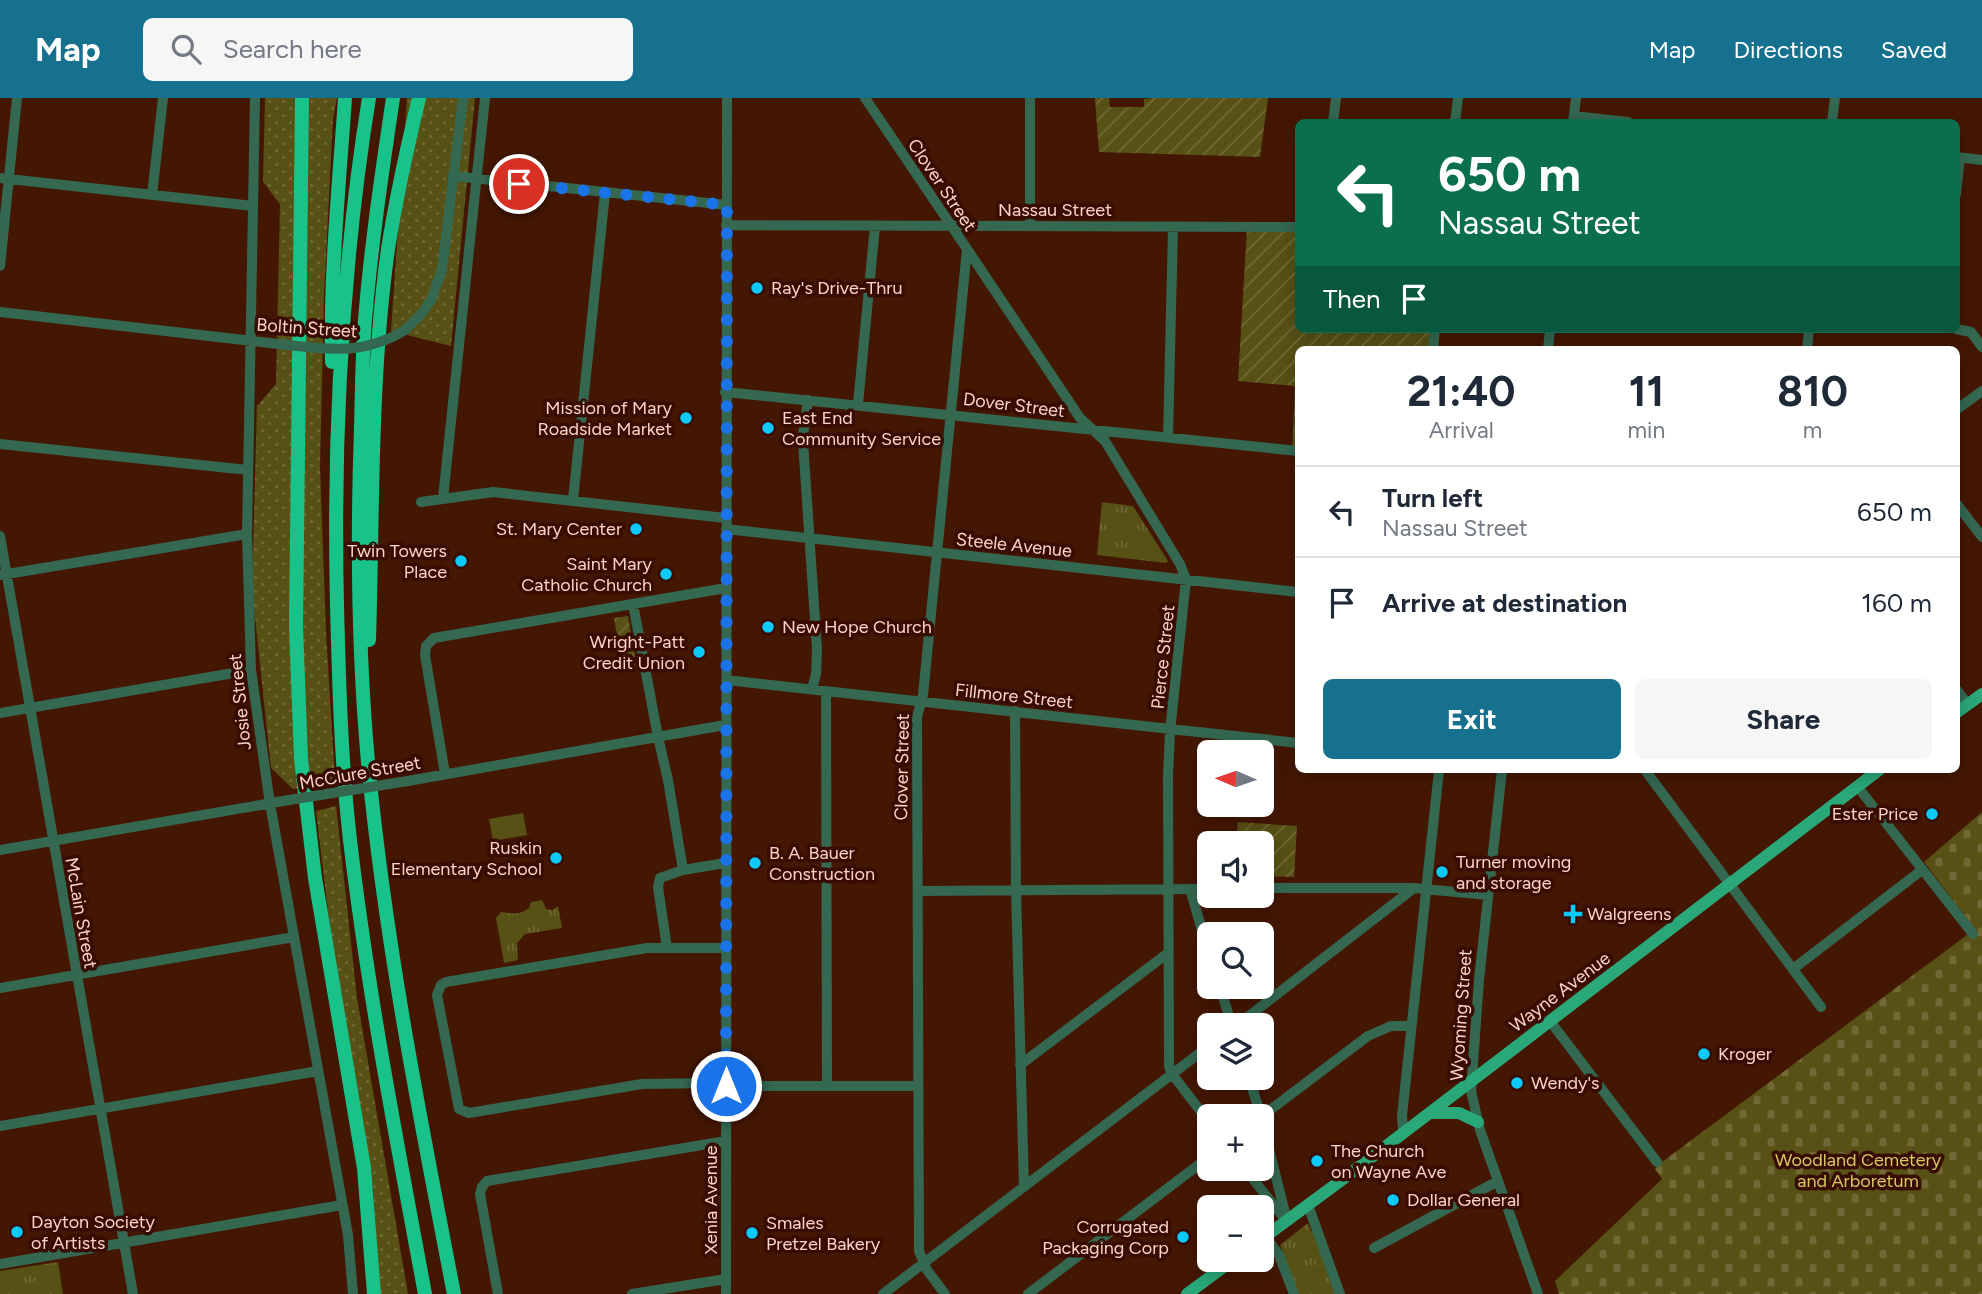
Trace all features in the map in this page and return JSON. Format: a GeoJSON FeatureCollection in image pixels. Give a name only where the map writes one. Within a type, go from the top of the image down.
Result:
{"type":"FeatureCollection","features":[{"type":"Feature","properties":{"kind":"highway"},"geometry":{"type":"LineString","coordinates":[[302,98],[296,627],[301,760],[315,878],[364,1168],[374,1294]]}},
{"type":"Feature","properties":{"kind":"highway"},"geometry":{"type":"LineString","coordinates":[[345,98],[331,323],[339,698],[350,836],[365,958],[425,1294]]}},
{"type":"Feature","properties":{"kind":"highway"},"geometry":{"type":"LineString","coordinates":[[335,481],[338,398],[352,218],[369,98]]}},
{"type":"Feature","properties":{"kind":"highway"},"geometry":{"type":"LineString","coordinates":[[394,98],[377,207],[365,322],[359,582],[368,761],[389,927],[432,1179],[454,1289]]}},
{"type":"Feature","properties":{"kind":"highway"},"geometry":{"type":"LineString","coordinates":[[368,761],[372,453],[381,313],[388,248],[419,98]]}},
{"type":"Feature","properties":{"kind":"main road"},"geometry":{"type":"LineString","coordinates":[[1960,710],[1982,694]]}},
{"type":"Feature","properties":{"kind":"main road","name":"Wayne Avenue"},"geometry":{"type":"LineString","coordinates":[[1274,1231],[1875,773]]}},
{"type":"Feature","properties":{"kind":"main road"},"geometry":{"type":"LineString","coordinates":[[1429,1113],[1459,1113],[1478,1122]]}},
{"type":"Feature","properties":{"kind":"main road"},"geometry":{"type":"LineString","coordinates":[[1192,1292],[1218,1272]]}},
{"type":"Feature","properties":{"kind":"street"},"geometry":{"type":"LineString","coordinates":[[0,266],[4,178],[17,98]]}},
{"type":"Feature","properties":{"kind":"street"},"geometry":{"type":"LineString","coordinates":[[152,195],[163,98]]}},
{"type":"Feature","properties":{"kind":"street","name":"Josie Street"},"geometry":{"type":"LineString","coordinates":[[255,98],[247,534],[251,670],[270,804],[342,1205],[353,1294]]}},
{"type":"Feature","properties":{"kind":"street","name":"Boltin Street"},"geometry":{"type":"LineString","coordinates":[[0,312],[324,349],[353,349],[379,344],[405,330],[422,313],[437,287],[446,247],[463,98]]}},
{"type":"Feature","properties":{"kind":"street"},"geometry":{"type":"LineString","coordinates":[[443,498],[485,98]]}},
{"type":"Feature","properties":{"kind":"street","name":"Xenia Avenue"},"geometry":{"type":"LineString","coordinates":[[726,1294],[727,98]]}},
{"type":"Feature","properties":{"kind":"street","name":"Clover Street"},"geometry":{"type":"LineString","coordinates":[[865,98],[967,249],[923,695],[919,701],[917,717],[919,1251],[924,1264],[946,1294]]}},
{"type":"Feature","properties":{"kind":"street"},"geometry":{"type":"LineString","coordinates":[[1030,98],[1030,226]]}},
{"type":"Feature","properties":{"kind":"street"},"geometry":{"type":"LineString","coordinates":[[1333,119],[1336,98]]}},
{"type":"Feature","properties":{"kind":"street"},"geometry":{"type":"LineString","coordinates":[[1455,119],[1458,98]]}},
{"type":"Feature","properties":{"kind":"street"},"geometry":{"type":"LineString","coordinates":[[1574,119],[1576,98]]}},
{"type":"Feature","properties":{"kind":"street"},"geometry":{"type":"LineString","coordinates":[[1832,119],[1835,98]]}},
{"type":"Feature","properties":{"kind":"street"},"geometry":{"type":"LineString","coordinates":[[1960,157],[1982,160]]}},
{"type":"Feature","properties":{"kind":"street"},"geometry":{"type":"LineString","coordinates":[[453,176],[727,205]]}},
{"type":"Feature","properties":{"kind":"street"},"geometry":{"type":"LineString","coordinates":[[4,178],[253,206]]}},
{"type":"Feature","properties":{"kind":"street"},"geometry":{"type":"LineString","coordinates":[[573,500],[605,193]]}},
{"type":"Feature","properties":{"kind":"street","name":"Nassau Street"},"geometry":{"type":"LineString","coordinates":[[726,225],[1295,228]]}},
{"type":"Feature","properties":{"kind":"street"},"geometry":{"type":"LineString","coordinates":[[858,404],[875,226]]}},
{"type":"Feature","properties":{"kind":"street"},"geometry":{"type":"LineString","coordinates":[[1168,437],[1173,227]]}},
{"type":"Feature","properties":{"kind":"street"},"geometry":{"type":"LineString","coordinates":[[967,249],[1080,418],[1105,441],[1180,564],[1186,579]]}},
{"type":"Feature","properties":{"kind":"street"},"geometry":{"type":"LineString","coordinates":[[1960,330],[1971,332],[1982,347]]}},
{"type":"Feature","properties":{"kind":"street","name":"Dover Street"},"geometry":{"type":"LineString","coordinates":[[725,391],[1295,451]]}},
{"type":"Feature","properties":{"kind":"street"},"geometry":{"type":"LineString","coordinates":[[1960,407],[1982,391]]}},
{"type":"Feature","properties":{"kind":"street"},"geometry":{"type":"LineString","coordinates":[[808,400],[803,435],[817,649],[817,674],[812,689]]}},
{"type":"Feature","properties":{"kind":"street"},"geometry":{"type":"LineString","coordinates":[[0,444],[248,470]]}},
{"type":"Feature","properties":{"kind":"street"},"geometry":{"type":"LineString","coordinates":[[421,502],[493,492],[725,518]]}},
{"type":"Feature","properties":{"kind":"street"},"geometry":{"type":"LineString","coordinates":[[1960,508],[1982,537]]}},
{"type":"Feature","properties":{"kind":"street","name":"Steele Avenue"},"geometry":{"type":"LineString","coordinates":[[726,530],[1295,592]]}},
{"type":"Feature","properties":{"kind":"street"},"geometry":{"type":"LineString","coordinates":[[3,575],[247,534]]}},
{"type":"Feature","properties":{"kind":"street","name":"McLain Street"},"geometry":{"type":"LineString","coordinates":[[0,536],[3,575],[30,708],[133,1294]]}},
{"type":"Feature","properties":{"kind":"street","name":"Pierce Street"},"geometry":{"type":"LineString","coordinates":[[1172,1074],[1169,1066],[1168,776],[1186,579]]}},
{"type":"Feature","properties":{"kind":"street"},"geometry":{"type":"LineString","coordinates":[[445,774],[425,655],[426,646],[434,638],[726,588]]}},
{"type":"Feature","properties":{"kind":"street"},"geometry":{"type":"LineString","coordinates":[[633,604],[668,780],[682,870]]}},
{"type":"Feature","properties":{"kind":"street"},"geometry":{"type":"LineString","coordinates":[[0,713],[251,670]]}},
{"type":"Feature","properties":{"kind":"street","name":"Fillmore Street"},"geometry":{"type":"LineString","coordinates":[[726,680],[1295,743]]}},
{"type":"Feature","properties":{"kind":"street"},"geometry":{"type":"LineString","coordinates":[[826,691],[827,1085]]}},
{"type":"Feature","properties":{"kind":"street"},"geometry":{"type":"LineString","coordinates":[[1960,695],[1968,704]]}},
{"type":"Feature","properties":{"kind":"street"},"geometry":{"type":"LineString","coordinates":[[1014,711],[1024,1187]]}},
{"type":"Feature","properties":{"kind":"street","name":"McClure Street"},"geometry":{"type":"LineString","coordinates":[[0,850],[725,726]]}},
{"type":"Feature","properties":{"kind":"street"},"geometry":{"type":"LineString","coordinates":[[1408,1130],[1403,1129],[1402,1116],[1439,773]]}},
{"type":"Feature","properties":{"kind":"street","name":"Wyoming Street"},"geometry":{"type":"LineString","coordinates":[[1502,773],[1471,1081],[1478,1122],[1538,1294]]}},
{"type":"Feature","properties":{"kind":"street"},"geometry":{"type":"LineString","coordinates":[[1647,773],[1821,1007]]}},
{"type":"Feature","properties":{"kind":"street"},"geometry":{"type":"LineString","coordinates":[[1857,786],[1973,934]]}},
{"type":"Feature","properties":{"kind":"street"},"geometry":{"type":"LineString","coordinates":[[667,948],[658,883],[662,876],[725,863]]}},
{"type":"Feature","properties":{"kind":"street"},"geometry":{"type":"LineString","coordinates":[[1793,969],[1922,870]]}},
{"type":"Feature","properties":{"kind":"street"},"geometry":{"type":"LineString","coordinates":[[1274,888],[1414,888],[1488,895]]}},
{"type":"Feature","properties":{"kind":"street"},"geometry":{"type":"LineString","coordinates":[[1251,1013],[1414,888]]}},
{"type":"Feature","properties":{"kind":"street"},"geometry":{"type":"LineString","coordinates":[[1191,889],[1200,922]]}},
{"type":"Feature","properties":{"kind":"street"},"geometry":{"type":"LineString","coordinates":[[918,891],[1197,889]]}},
{"type":"Feature","properties":{"kind":"street"},"geometry":{"type":"LineString","coordinates":[[0,988],[294,937]]}},
{"type":"Feature","properties":{"kind":"street"},"geometry":{"type":"LineString","coordinates":[[726,948],[647,948],[446,982],[438,989],[437,995],[456,1104],[460,1110],[469,1113],[651,1083],[714,1083],[726,1086],[918,1086]]}},
{"type":"Feature","properties":{"kind":"street"},"geometry":{"type":"LineString","coordinates":[[1020,1065],[1168,953]]}},
{"type":"Feature","properties":{"kind":"street"},"geometry":{"type":"LineString","coordinates":[[1550,1021],[1657,1162]]}},
{"type":"Feature","properties":{"kind":"street"},"geometry":{"type":"LineString","coordinates":[[1274,1108],[1368,1036],[1391,1026],[1411,1026]]}},
{"type":"Feature","properties":{"kind":"street"},"geometry":{"type":"LineString","coordinates":[[883,1294],[1197,1055]]}},
{"type":"Feature","properties":{"kind":"street"},"geometry":{"type":"LineString","coordinates":[[0,1126],[318,1072]]}},
{"type":"Feature","properties":{"kind":"street"},"geometry":{"type":"LineString","coordinates":[[1172,1074],[1197,1106]]}},
{"type":"Feature","properties":{"kind":"street"},"geometry":{"type":"LineString","coordinates":[[498,1294],[480,1194],[490,1180],[726,1141]]}},
{"type":"Feature","properties":{"kind":"street"},"geometry":{"type":"LineString","coordinates":[[1028,1294],[1197,1166]]}},
{"type":"Feature","properties":{"kind":"street"},"geometry":{"type":"LineString","coordinates":[[1274,1170],[1287,1221]]}},
{"type":"Feature","properties":{"kind":"street"},"geometry":{"type":"LineString","coordinates":[[1255,1181],[1287,1221]]}},
{"type":"Feature","properties":{"kind":"street"},"geometry":{"type":"LineString","coordinates":[[1374,1248],[1498,1181]]}},
{"type":"Feature","properties":{"kind":"street"},"geometry":{"type":"LineString","coordinates":[[0,1264],[342,1205]]}},
{"type":"Feature","properties":{"kind":"street"},"geometry":{"type":"LineString","coordinates":[[1308,1205],[1340,1294]]}},
{"type":"Feature","properties":{"kind":"street"},"geometry":{"type":"LineString","coordinates":[[1274,1249],[1279,1255],[1294,1294]]}},
{"type":"Feature","properties":{"kind":"street"},"geometry":{"type":"LineString","coordinates":[[632,1294],[726,1279]]}},
{"type":"Feature","properties":{"kind":"green space"},"geometry":{"type":"Polygon","coordinates":[[[265,98],[337,98],[333,119],[324,295],[320,466],[335,780],[293,789],[271,768],[252,589],[257,406],[276,384],[280,204],[263,182],[265,98]]]}},
{"type":"Feature","properties":{"kind":"green space"},"geometry":{"type":"Polygon","coordinates":[[[407,98],[475,98],[451,346],[391,331],[407,98]]]}},
{"type":"Feature","properties":{"kind":"green space"},"geometry":{"type":"Polygon","coordinates":[[[1095,98],[1109,98],[1110,107],[1144,107],[1144,99],[1155,98],[1268,98],[1260,157],[1099,152],[1095,98]]]}},
{"type":"Feature","properties":{"kind":"green space"},"geometry":{"type":"Polygon","coordinates":[[[1247,227],[1295,227],[1295,333],[1435,333],[1433,346],[1295,346],[1295,386],[1238,381],[1247,227]]]}},
{"type":"Feature","properties":{"kind":"green space"},"geometry":{"type":"Polygon","coordinates":[[[1295,386],[1295,450],[1292,450],[1295,386]]]}},
{"type":"Feature","properties":{"kind":"green space"},"geometry":{"type":"Polygon","coordinates":[[[1102,502],[1133,506],[1168,561],[1166,563],[1097,555],[1102,502]]]}},
{"type":"Feature","properties":{"kind":"green space"},"geometry":{"type":"Polygon","coordinates":[[[628,616],[637,668],[623,670],[614,618],[628,616]]]}},
{"type":"Feature","properties":{"kind":"green space"},"geometry":{"type":"Polygon","coordinates":[[[336,806],[357,998],[408,1294],[379,1294],[373,1189],[336,978],[316,811],[336,806]]]}},
{"type":"Feature","properties":{"kind":"green space","name":"Woodland Cemetery and Arboretum"},"geometry":{"type":"Polygon","coordinates":[[[1982,812],[1982,1294],[1559,1294],[1555,1281],[1662,1179],[1655,1169],[1662,1162],[1975,929],[1924,862],[1982,812]]]}},
{"type":"Feature","properties":{"kind":"green space"},"geometry":{"type":"Polygon","coordinates":[[[523,813],[527,835],[493,841],[489,819],[523,813]]]}},
{"type":"Feature","properties":{"kind":"green space"},"geometry":{"type":"Polygon","coordinates":[[[1238,822],[1297,826],[1294,877],[1274,876],[1274,831],[1237,831],[1238,822]]]}},
{"type":"Feature","properties":{"kind":"green space"},"geometry":{"type":"Polygon","coordinates":[[[542,900],[546,909],[553,910],[558,906],[562,928],[525,934],[517,943],[518,960],[504,963],[496,918],[501,912],[523,912],[529,908],[531,902],[542,900]]]}},
{"type":"Feature","properties":{"kind":"green space"},"geometry":{"type":"Polygon","coordinates":[[[1308,1223],[1311,1231],[1317,1233],[1340,1294],[1294,1294],[1279,1255],[1283,1252],[1280,1245],[1308,1223]]]}},
{"type":"Feature","properties":{"kind":"green space"},"geometry":{"type":"Polygon","coordinates":[[[58,1262],[63,1294],[0,1294],[0,1271],[58,1262]]]}},
{"type":"Feature","properties":{"kind":"place","name":"Ray's Drive-Thru"},"geometry":{"type":"Point","coordinates":[757,288]}},
{"type":"Feature","properties":{"kind":"place","name":"Mission of Mary Roadside Market"},"geometry":{"type":"Point","coordinates":[686,418]}},
{"type":"Feature","properties":{"kind":"place","name":"East End Community Service"},"geometry":{"type":"Point","coordinates":[768,428]}},
{"type":"Feature","properties":{"kind":"place","name":"St. Mary Center"},"geometry":{"type":"Point","coordinates":[636,529]}},
{"type":"Feature","properties":{"kind":"place","name":"Twin Towers Place"},"geometry":{"type":"Point","coordinates":[461,561]}},
{"type":"Feature","properties":{"kind":"place","name":"Saint Mary Catholic Church"},"geometry":{"type":"Point","coordinates":[666,574]}},
{"type":"Feature","properties":{"kind":"place","name":"New Hope Church"},"geometry":{"type":"Point","coordinates":[768,627]}},
{"type":"Feature","properties":{"kind":"place","name":"Wright-Patt Credit Union"},"geometry":{"type":"Point","coordinates":[699,652]}},
{"type":"Feature","properties":{"kind":"place","name":"Ester Price"},"geometry":{"type":"Point","coordinates":[1932,814]}},
{"type":"Feature","properties":{"kind":"place","name":"Ruskin Elementary School"},"geometry":{"type":"Point","coordinates":[556,858]}},
{"type":"Feature","properties":{"kind":"place","name":"B. A. Bauer Construction"},"geometry":{"type":"Point","coordinates":[755,863]}},
{"type":"Feature","properties":{"kind":"place","name":"Turner moving and storage"},"geometry":{"type":"Point","coordinates":[1442,872]}},
{"type":"Feature","properties":{"kind":"place","name":"Walgreens"},"geometry":{"type":"Point","coordinates":[1573,914]}},
{"type":"Feature","properties":{"kind":"place","name":"Kroger"},"geometry":{"type":"Point","coordinates":[1704,1054]}},
{"type":"Feature","properties":{"kind":"place","name":"Wendy's"},"geometry":{"type":"Point","coordinates":[1517,1083]}},
{"type":"Feature","properties":{"kind":"place","name":"The Church on Wayne Ave"},"geometry":{"type":"Point","coordinates":[1317,1161]}},
{"type":"Feature","properties":{"kind":"place","name":"Dollar General"},"geometry":{"type":"Point","coordinates":[1393,1200]}},
{"type":"Feature","properties":{"kind":"place","name":"Dayton Society of Artists"},"geometry":{"type":"Point","coordinates":[17,1232]}},
{"type":"Feature","properties":{"kind":"place","name":"Smales Pretzel Bakery"},"geometry":{"type":"Point","coordinates":[752,1233]}},
{"type":"Feature","properties":{"kind":"place","name":"Corrugated Packaging Corp"},"geometry":{"type":"Point","coordinates":[1183,1237]}},
{"type":"Feature","properties":{"kind":"route"},"geometry":{"type":"LineString","coordinates":[[519,184],[727,205],[726,1086]]}}]}
